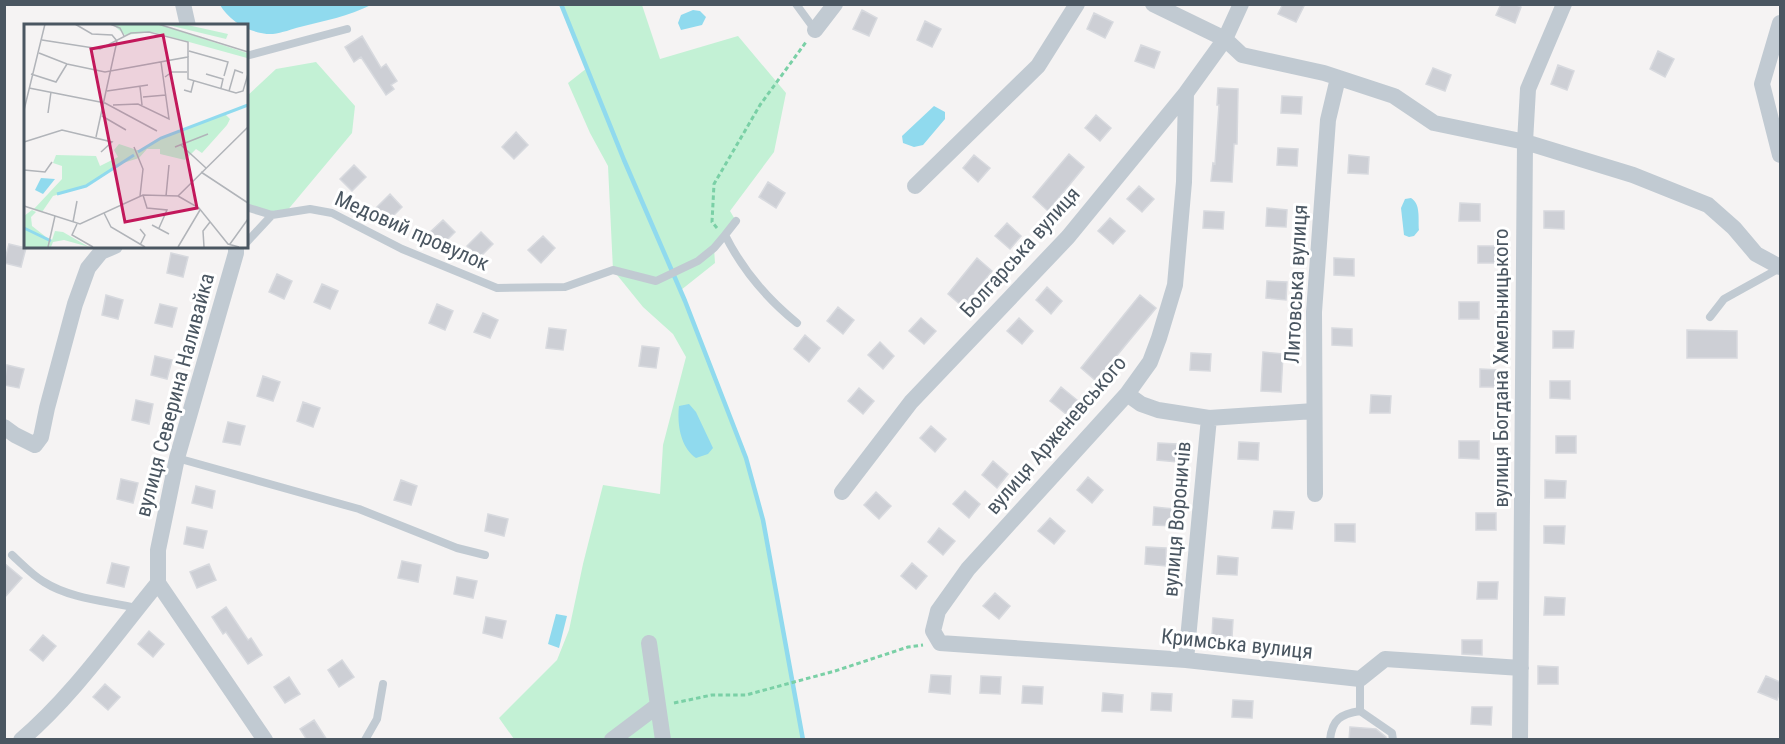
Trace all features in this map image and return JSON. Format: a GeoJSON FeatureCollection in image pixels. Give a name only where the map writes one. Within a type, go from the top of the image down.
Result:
{"type":"FeatureCollection","features":[{"type":"Feature","properties":{"kind":"street"},"geometry":{"type":"LineString","coordinates":[[183,4],[188,24]]}},
{"type":"Feature","properties":{"kind":"street"},"geometry":{"type":"LineString","coordinates":[[815,30],[835,4]]}},
{"type":"Feature","properties":{"kind":"street"},"geometry":{"type":"LineString","coordinates":[[915,186],[1038,66],[1077,4]]}},
{"type":"Feature","properties":{"kind":"street"},"geometry":{"type":"LineString","coordinates":[[1153,4],[1225,39],[1242,55],[1338,78],[1394,96],[1434,123],[1525,142],[1633,175],[1708,205],[1734,228],[1756,254],[1780,268]]}},
{"type":"Feature","properties":{"kind":"street","name":"Болгарська вулиця"},"geometry":{"type":"LineString","coordinates":[[842,492],[911,402],[1068,237],[1186,93],[1225,39],[1241,4]]}},
{"type":"Feature","properties":{"kind":"street","name":"вулиця Богдана Хмельницького"},"geometry":{"type":"LineString","coordinates":[[1520,740],[1525,142],[1528,89],[1564,4]]}},
{"type":"Feature","properties":{"kind":"street"},"geometry":{"type":"LineString","coordinates":[[1780,23],[1762,84],[1780,155]]}},
{"type":"Feature","properties":{"kind":"street","name":"Литовська вулиця"},"geometry":{"type":"LineString","coordinates":[[1315,494],[1314,312],[1328,120],[1338,78]]}},
{"type":"Feature","properties":{"kind":"street","name":"вулиця Арженевського"},"geometry":{"type":"LineString","coordinates":[[940,643],[933,631],[938,611],[968,569],[1127,394],[1150,362],[1175,285],[1184,182],[1186,93]]}},
{"type":"Feature","properties":{"kind":"street"},"geometry":{"type":"LineString","coordinates":[[4,427],[35,445],[41,438],[72,314],[88,268],[101,252],[110,248]]}},
{"type":"Feature","properties":{"kind":"street","name":"вулиця Северина Наливайка"},"geometry":{"type":"LineString","coordinates":[[158,583],[158,550],[177,458],[240,248]]}},
{"type":"Feature","properties":{"kind":"street"},"geometry":{"type":"LineString","coordinates":[[1127,394],[1141,404],[1158,410],[1209,418],[1314,411]]}},
{"type":"Feature","properties":{"kind":"street","name":"вулиця Вороничів"},"geometry":{"type":"LineString","coordinates":[[1186,660],[1209,418]]}},
{"type":"Feature","properties":{"kind":"street"},"geometry":{"type":"LineString","coordinates":[[21,740],[69,692],[158,583],[266,740]]}},
{"type":"Feature","properties":{"kind":"street"},"geometry":{"type":"LineString","coordinates":[[649,643],[663,740]]}},
{"type":"Feature","properties":{"kind":"street","name":"Кримська вулиця"},"geometry":{"type":"LineString","coordinates":[[940,643],[1186,660],[1360,679]]}},
{"type":"Feature","properties":{"kind":"street"},"geometry":{"type":"LineString","coordinates":[[1360,679],[1385,659],[1521,668]]}},
{"type":"Feature","properties":{"kind":"street"},"geometry":{"type":"LineString","coordinates":[[612,740],[657,706]]}},
{"type":"Feature","properties":{"kind":"lane"},"geometry":{"type":"LineString","coordinates":[[796,4],[815,30]]}},
{"type":"Feature","properties":{"kind":"lane"},"geometry":{"type":"LineString","coordinates":[[248,55],[347,30]]}},
{"type":"Feature","properties":{"kind":"lane","name":"Медовий провулок"},"geometry":{"type":"LineString","coordinates":[[248,208],[272,215],[310,208],[332,213],[402,249],[497,288],[565,287],[613,270],[656,281],[699,261],[714,248],[736,221]]}},
{"type":"Feature","properties":{"kind":"lane"},"geometry":{"type":"LineString","coordinates":[[248,239],[272,215]]}},
{"type":"Feature","properties":{"kind":"lane"},"geometry":{"type":"LineString","coordinates":[[725,236],[752,280],[773,304],[797,323]]}},
{"type":"Feature","properties":{"kind":"lane"},"geometry":{"type":"LineString","coordinates":[[1710,317],[1724,299],[1780,268]]}},
{"type":"Feature","properties":{"kind":"lane"},"geometry":{"type":"LineString","coordinates":[[177,458],[359,509],[457,548],[485,555]]}},
{"type":"Feature","properties":{"kind":"lane"},"geometry":{"type":"LineString","coordinates":[[12,555],[51,587],[137,608]]}},
{"type":"Feature","properties":{"kind":"lane"},"geometry":{"type":"LineString","coordinates":[[1360,679],[1360,711]]}},
{"type":"Feature","properties":{"kind":"lane"},"geometry":{"type":"LineString","coordinates":[[365,740],[377,719],[383,684]]}},
{"type":"Feature","properties":{"kind":"lane"},"geometry":{"type":"LineString","coordinates":[[1330,740],[1331,727],[1337,719],[1348,713],[1360,711],[1392,733],[1394,740]]}},
{"type":"Feature","properties":{"kind":"path"},"geometry":{"type":"LineString","coordinates":[[725,236],[712,222],[714,184],[760,105],[815,30]]}},
{"type":"Feature","properties":{"kind":"path"},"geometry":{"type":"LineString","coordinates":[[657,706],[712,695],[746,695],[835,671],[908,647],[940,643]]}},
{"type":"Feature","properties":{"kind":"green space"},"geometry":{"type":"Polygon","coordinates":[[[561,5],[642,5],[660,59],[738,36],[786,93],[774,152],[730,211],[736,221],[714,248],[715,263],[681,290],[746,458],[763,520],[803,739],[514,739],[499,718],[557,660],[569,630],[603,485],[660,494],[663,445],[686,357],[673,334],[643,307],[613,270],[608,166],[590,133],[568,83],[587,68],[561,5]]]}},
{"type":"Feature","properties":{"kind":"green space"},"geometry":{"type":"Polygon","coordinates":[[[316,62],[355,106],[352,133],[286,212],[272,215],[248,208],[248,95],[276,69],[316,62]]]}},
{"type":"Feature","properties":{"kind":"water"},"geometry":{"type":"Polygon","coordinates":[[[220,5],[371,5],[336,18],[273,34],[250,30],[248,24],[240,24],[220,5]]]}},
{"type":"Feature","properties":{"kind":"water"},"geometry":{"type":"Polygon","coordinates":[[[693,10],[700,11],[706,17],[702,25],[681,30],[678,23],[681,15],[693,10]]]}},
{"type":"Feature","properties":{"kind":"water"},"geometry":{"type":"Polygon","coordinates":[[[934,106],[945,112],[945,119],[923,145],[914,147],[903,143],[902,136],[934,106]]]}},
{"type":"Feature","properties":{"kind":"water"},"geometry":{"type":"Polygon","coordinates":[[[1411,198],[1418,208],[1419,230],[1414,236],[1409,237],[1404,235],[1401,208],[1405,199],[1411,198]]]}},
{"type":"Feature","properties":{"kind":"water"},"geometry":{"type":"Polygon","coordinates":[[[689,404],[696,412],[713,448],[708,454],[696,458],[686,448],[679,427],[679,406],[689,404]]]}},
{"type":"Feature","properties":{"kind":"water"},"geometry":{"type":"Polygon","coordinates":[[[556,614],[567,616],[559,648],[548,644],[556,614]]]}},
{"type":"Feature","properties":{"kind":"building"},"geometry":{"type":"Polygon","coordinates":[[[1283,4],[1305,4],[1296,22],[1278,14],[1283,4]]]}},
{"type":"Feature","properties":{"kind":"building"},"geometry":{"type":"Polygon","coordinates":[[[1501,4],[1515,4],[1521,7],[1515,23],[1496,15],[1501,4]]]}},
{"type":"Feature","properties":{"kind":"building"},"geometry":{"type":"Polygon","coordinates":[[[862,10],[877,18],[869,36],[853,29],[862,10]]]}},
{"type":"Feature","properties":{"kind":"building"},"geometry":{"type":"Polygon","coordinates":[[[1094,13],[1113,22],[1105,38],[1087,29],[1094,13]]]}},
{"type":"Feature","properties":{"kind":"building"},"geometry":{"type":"Polygon","coordinates":[[[925,21],[941,29],[932,47],[917,40],[925,21]]]}},
{"type":"Feature","properties":{"kind":"building"},"geometry":{"type":"Polygon","coordinates":[[[362,36],[381,68],[386,64],[397,81],[391,85],[394,89],[386,95],[361,57],[354,62],[345,47],[362,36]]]}},
{"type":"Feature","properties":{"kind":"building"},"geometry":{"type":"Polygon","coordinates":[[[1141,45],[1160,52],[1154,68],[1135,61],[1141,45]]]}},
{"type":"Feature","properties":{"kind":"building"},"geometry":{"type":"Polygon","coordinates":[[[1658,51],[1674,59],[1665,77],[1650,69],[1658,51]]]}},
{"type":"Feature","properties":{"kind":"building"},"geometry":{"type":"Polygon","coordinates":[[[1558,65],[1574,71],[1567,90],[1551,84],[1558,65]]]}},
{"type":"Feature","properties":{"kind":"building"},"geometry":{"type":"Polygon","coordinates":[[[1433,68],[1451,75],[1445,91],[1426,84],[1433,68]]]}},
{"type":"Feature","properties":{"kind":"building"},"geometry":{"type":"Polygon","coordinates":[[[1218,88],[1238,89],[1237,144],[1234,144],[1232,182],[1211,181],[1213,163],[1215,164],[1218,88]]]}},
{"type":"Feature","properties":{"kind":"building"},"geometry":{"type":"Polygon","coordinates":[[[1282,96],[1302,97],[1301,114],[1281,113],[1282,96]]]}},
{"type":"Feature","properties":{"kind":"building"},"geometry":{"type":"Polygon","coordinates":[[[1096,115],[1111,128],[1100,141],[1085,128],[1096,115]]]}},
{"type":"Feature","properties":{"kind":"building"},"geometry":{"type":"Polygon","coordinates":[[[516,132],[528,145],[514,159],[502,147],[516,132]]]}},
{"type":"Feature","properties":{"kind":"building"},"geometry":{"type":"Polygon","coordinates":[[[1278,148],[1298,149],[1297,166],[1277,165],[1278,148]]]}},
{"type":"Feature","properties":{"kind":"building"},"geometry":{"type":"Polygon","coordinates":[[[1069,154],[1084,167],[1048,211],[1033,197],[1069,154]]]}},
{"type":"Feature","properties":{"kind":"building"},"geometry":{"type":"Polygon","coordinates":[[[974,155],[990,168],[978,182],[963,168],[974,155]]]}},
{"type":"Feature","properties":{"kind":"building"},"geometry":{"type":"Polygon","coordinates":[[[1349,155],[1369,157],[1368,174],[1348,173],[1349,155]]]}},
{"type":"Feature","properties":{"kind":"building"},"geometry":{"type":"Polygon","coordinates":[[[354,165],[366,177],[352,191],[340,179],[354,165]]]}},
{"type":"Feature","properties":{"kind":"building"},"geometry":{"type":"Polygon","coordinates":[[[768,182],[785,193],[776,208],[759,197],[768,182]]]}},
{"type":"Feature","properties":{"kind":"building"},"geometry":{"type":"Polygon","coordinates":[[[1139,186],[1154,199],[1142,212],[1127,199],[1139,186]]]}},
{"type":"Feature","properties":{"kind":"building"},"geometry":{"type":"Polygon","coordinates":[[[390,194],[402,207],[388,221],[375,209],[390,194]]]}},
{"type":"Feature","properties":{"kind":"building"},"geometry":{"type":"Polygon","coordinates":[[[1460,203],[1480,204],[1480,221],[1459,221],[1460,203]]]}},
{"type":"Feature","properties":{"kind":"building"},"geometry":{"type":"Polygon","coordinates":[[[1267,208],[1287,210],[1286,227],[1266,226],[1267,208]]]}},
{"type":"Feature","properties":{"kind":"building"},"geometry":{"type":"Polygon","coordinates":[[[1204,211],[1224,212],[1223,229],[1203,228],[1204,211]]]}},
{"type":"Feature","properties":{"kind":"building"},"geometry":{"type":"Polygon","coordinates":[[[1544,211],[1564,211],[1564,229],[1544,228],[1544,211]]]}},
{"type":"Feature","properties":{"kind":"building"},"geometry":{"type":"Polygon","coordinates":[[[1110,218],[1125,231],[1113,244],[1098,231],[1110,218]]]}},
{"type":"Feature","properties":{"kind":"building"},"geometry":{"type":"Polygon","coordinates":[[[443,220],[455,232],[441,246],[428,234],[443,220]]]}},
{"type":"Feature","properties":{"kind":"building"},"geometry":{"type":"Polygon","coordinates":[[[1007,223],[1021,236],[1010,249],[995,236],[1007,223]]]}},
{"type":"Feature","properties":{"kind":"building"},"geometry":{"type":"Polygon","coordinates":[[[481,232],[493,244],[479,258],[467,246],[481,232]]]}},
{"type":"Feature","properties":{"kind":"building"},"geometry":{"type":"Polygon","coordinates":[[[543,236],[555,248],[541,263],[528,250],[543,236]]]}},
{"type":"Feature","properties":{"kind":"building"},"geometry":{"type":"Polygon","coordinates":[[[9,244],[26,248],[21,267],[4,263],[9,244]]]}},
{"type":"Feature","properties":{"kind":"building"},"geometry":{"type":"Polygon","coordinates":[[[1478,246],[1498,246],[1498,263],[1478,263],[1478,246]]]}},
{"type":"Feature","properties":{"kind":"building"},"geometry":{"type":"Polygon","coordinates":[[[171,253],[188,257],[183,277],[167,273],[171,253]]]}},
{"type":"Feature","properties":{"kind":"building"},"geometry":{"type":"Polygon","coordinates":[[[977,258],[992,271],[963,307],[948,294],[977,258]]]}},
{"type":"Feature","properties":{"kind":"building"},"geometry":{"type":"Polygon","coordinates":[[[1334,258],[1354,259],[1354,276],[1334,275],[1334,258]]]}},
{"type":"Feature","properties":{"kind":"building"},"geometry":{"type":"Polygon","coordinates":[[[277,274],[292,281],[284,299],[269,292],[277,274]]]}},
{"type":"Feature","properties":{"kind":"building"},"geometry":{"type":"Polygon","coordinates":[[[1267,281],[1287,282],[1286,300],[1266,298],[1267,281]]]}},
{"type":"Feature","properties":{"kind":"building"},"geometry":{"type":"Polygon","coordinates":[[[322,284],[338,291],[330,309],[314,302],[322,284]]]}},
{"type":"Feature","properties":{"kind":"building"},"geometry":{"type":"Polygon","coordinates":[[[1047,287],[1062,301],[1051,314],[1036,300],[1047,287]]]}},
{"type":"Feature","properties":{"kind":"building"},"geometry":{"type":"Polygon","coordinates":[[[106,295],[123,300],[118,319],[102,315],[106,295]]]}},
{"type":"Feature","properties":{"kind":"building"},"geometry":{"type":"Polygon","coordinates":[[[1140,295],[1156,308],[1096,381],[1081,368],[1140,295]]]}},
{"type":"Feature","properties":{"kind":"building"},"geometry":{"type":"Polygon","coordinates":[[[1459,302],[1479,302],[1479,319],[1459,319],[1459,302]]]}},
{"type":"Feature","properties":{"kind":"building"},"geometry":{"type":"Polygon","coordinates":[[[160,304],[177,308],[172,327],[155,323],[160,304]]]}},
{"type":"Feature","properties":{"kind":"building"},"geometry":{"type":"Polygon","coordinates":[[[437,304],[453,311],[445,330],[429,323],[437,304]]]}},
{"type":"Feature","properties":{"kind":"building"},"geometry":{"type":"Polygon","coordinates":[[[838,307],[854,320],[843,334],[827,321],[838,307]]]}},
{"type":"Feature","properties":{"kind":"building"},"geometry":{"type":"Polygon","coordinates":[[[483,313],[498,320],[490,338],[474,332],[483,313]]]}},
{"type":"Feature","properties":{"kind":"building"},"geometry":{"type":"Polygon","coordinates":[[[921,318],[936,331],[924,344],[909,331],[921,318]]]}},
{"type":"Feature","properties":{"kind":"building"},"geometry":{"type":"Polygon","coordinates":[[[1019,318],[1033,331],[1022,344],[1007,331],[1019,318]]]}},
{"type":"Feature","properties":{"kind":"building"},"geometry":{"type":"Polygon","coordinates":[[[549,328],[566,330],[563,350],[546,348],[549,328]]]}},
{"type":"Feature","properties":{"kind":"building"},"geometry":{"type":"Polygon","coordinates":[[[1332,328],[1352,329],[1352,346],[1332,345],[1332,328]]]}},
{"type":"Feature","properties":{"kind":"building"},"geometry":{"type":"Polygon","coordinates":[[[1687,330],[1737,331],[1737,358],[1687,358],[1687,330]]]}},
{"type":"Feature","properties":{"kind":"building"},"geometry":{"type":"Polygon","coordinates":[[[1553,331],[1574,331],[1573,348],[1553,348],[1553,331]]]}},
{"type":"Feature","properties":{"kind":"building"},"geometry":{"type":"Polygon","coordinates":[[[805,335],[820,348],[809,362],[794,349],[805,335]]]}},
{"type":"Feature","properties":{"kind":"building"},"geometry":{"type":"Polygon","coordinates":[[[880,342],[894,356],[883,369],[868,355],[880,342]]]}},
{"type":"Feature","properties":{"kind":"building"},"geometry":{"type":"Polygon","coordinates":[[[642,346],[659,348],[656,368],[639,366],[642,346]]]}},
{"type":"Feature","properties":{"kind":"building"},"geometry":{"type":"Polygon","coordinates":[[[1263,352],[1283,354],[1281,392],[1261,391],[1263,352]]]}},
{"type":"Feature","properties":{"kind":"building"},"geometry":{"type":"Polygon","coordinates":[[[1191,353],[1211,354],[1210,371],[1190,370],[1191,353]]]}},
{"type":"Feature","properties":{"kind":"building"},"geometry":{"type":"Polygon","coordinates":[[[155,356],[172,360],[167,379],[151,375],[155,356]]]}},
{"type":"Feature","properties":{"kind":"building"},"geometry":{"type":"Polygon","coordinates":[[[7,365],[24,369],[19,388],[4,385],[7,365]]]}},
{"type":"Feature","properties":{"kind":"building"},"geometry":{"type":"Polygon","coordinates":[[[1480,369],[1500,370],[1500,387],[1480,387],[1480,369]]]}},
{"type":"Feature","properties":{"kind":"building"},"geometry":{"type":"Polygon","coordinates":[[[263,376],[280,382],[273,401],[257,396],[263,376]]]}},
{"type":"Feature","properties":{"kind":"building"},"geometry":{"type":"Polygon","coordinates":[[[1550,381],[1570,381],[1570,399],[1550,398],[1550,381]]]}},
{"type":"Feature","properties":{"kind":"building"},"geometry":{"type":"Polygon","coordinates":[[[1061,387],[1077,400],[1066,414],[1050,401],[1061,387]]]}},
{"type":"Feature","properties":{"kind":"building"},"geometry":{"type":"Polygon","coordinates":[[[859,388],[874,401],[863,414],[848,401],[859,388]]]}},
{"type":"Feature","properties":{"kind":"building"},"geometry":{"type":"Polygon","coordinates":[[[1371,395],[1391,396],[1390,413],[1370,413],[1371,395]]]}},
{"type":"Feature","properties":{"kind":"building"},"geometry":{"type":"Polygon","coordinates":[[[136,400],[153,404],[149,424],[132,420],[136,400]]]}},
{"type":"Feature","properties":{"kind":"building"},"geometry":{"type":"Polygon","coordinates":[[[303,402],[320,408],[313,427],[297,421],[303,402]]]}},
{"type":"Feature","properties":{"kind":"building"},"geometry":{"type":"Polygon","coordinates":[[[228,422],[245,426],[240,445],[223,442],[228,422]]]}},
{"type":"Feature","properties":{"kind":"building"},"geometry":{"type":"Polygon","coordinates":[[[931,426],[946,439],[935,452],[920,438],[931,426]]]}},
{"type":"Feature","properties":{"kind":"building"},"geometry":{"type":"Polygon","coordinates":[[[1556,436],[1576,436],[1576,453],[1556,453],[1556,436]]]}},
{"type":"Feature","properties":{"kind":"building"},"geometry":{"type":"Polygon","coordinates":[[[1459,441],[1479,441],[1479,459],[1459,458],[1459,441]]]}},
{"type":"Feature","properties":{"kind":"building"},"geometry":{"type":"Polygon","coordinates":[[[1239,442],[1259,443],[1258,460],[1238,459],[1239,442]]]}},
{"type":"Feature","properties":{"kind":"building"},"geometry":{"type":"Polygon","coordinates":[[[1158,443],[1178,444],[1177,462],[1157,460],[1158,443]]]}},
{"type":"Feature","properties":{"kind":"building"},"geometry":{"type":"Polygon","coordinates":[[[993,461],[1008,474],[997,488],[982,475],[993,461]]]}},
{"type":"Feature","properties":{"kind":"building"},"geometry":{"type":"Polygon","coordinates":[[[1088,477],[1103,490],[1092,503],[1077,490],[1088,477]]]}},
{"type":"Feature","properties":{"kind":"building"},"geometry":{"type":"Polygon","coordinates":[[[121,479],[138,483],[133,503],[117,499],[121,479]]]}},
{"type":"Feature","properties":{"kind":"building"},"geometry":{"type":"Polygon","coordinates":[[[401,480],[417,486],[411,505],[394,500],[401,480]]]}},
{"type":"Feature","properties":{"kind":"building"},"geometry":{"type":"Polygon","coordinates":[[[1545,480],[1566,481],[1565,498],[1545,498],[1545,480]]]}},
{"type":"Feature","properties":{"kind":"building"},"geometry":{"type":"Polygon","coordinates":[[[196,486],[215,491],[212,508],[192,503],[196,486]]]}},
{"type":"Feature","properties":{"kind":"building"},"geometry":{"type":"Polygon","coordinates":[[[965,491],[980,504],[969,518],[953,504],[965,491]]]}},
{"type":"Feature","properties":{"kind":"building"},"geometry":{"type":"Polygon","coordinates":[[[876,492],[891,506],[879,519],[864,505],[876,492]]]}},
{"type":"Feature","properties":{"kind":"building"},"geometry":{"type":"Polygon","coordinates":[[[1154,507],[1174,509],[1173,526],[1153,525],[1154,507]]]}},
{"type":"Feature","properties":{"kind":"building"},"geometry":{"type":"Polygon","coordinates":[[[1274,511],[1294,512],[1292,529],[1272,528],[1274,511]]]}},
{"type":"Feature","properties":{"kind":"building"},"geometry":{"type":"Polygon","coordinates":[[[1476,513],[1496,513],[1496,530],[1476,530],[1476,513]]]}},
{"type":"Feature","properties":{"kind":"building"},"geometry":{"type":"Polygon","coordinates":[[[488,514],[508,519],[504,536],[485,531],[488,514]]]}},
{"type":"Feature","properties":{"kind":"building"},"geometry":{"type":"Polygon","coordinates":[[[1050,518],[1065,531],[1054,544],[1038,531],[1050,518]]]}},
{"type":"Feature","properties":{"kind":"building"},"geometry":{"type":"Polygon","coordinates":[[[1335,524],[1355,524],[1355,542],[1335,541],[1335,524]]]}},
{"type":"Feature","properties":{"kind":"building"},"geometry":{"type":"Polygon","coordinates":[[[1544,526],[1565,526],[1564,544],[1544,543],[1544,526]]]}},
{"type":"Feature","properties":{"kind":"building"},"geometry":{"type":"Polygon","coordinates":[[[187,527],[207,531],[203,548],[184,544],[187,527]]]}},
{"type":"Feature","properties":{"kind":"building"},"geometry":{"type":"Polygon","coordinates":[[[939,528],[955,541],[943,555],[928,542],[939,528]]]}},
{"type":"Feature","properties":{"kind":"building"},"geometry":{"type":"Polygon","coordinates":[[[1146,547],[1166,548],[1166,566],[1145,564],[1146,547]]]}},
{"type":"Feature","properties":{"kind":"building"},"geometry":{"type":"Polygon","coordinates":[[[1218,556],[1238,558],[1237,575],[1217,574],[1218,556]]]}},
{"type":"Feature","properties":{"kind":"building"},"geometry":{"type":"Polygon","coordinates":[[[402,561],[421,565],[418,582],[398,578],[402,561]]]}},
{"type":"Feature","properties":{"kind":"building"},"geometry":{"type":"Polygon","coordinates":[[[4,563],[22,578],[4,598],[4,563]]]}},
{"type":"Feature","properties":{"kind":"building"},"geometry":{"type":"Polygon","coordinates":[[[112,563],[129,567],[124,587],[107,583],[112,563]]]}},
{"type":"Feature","properties":{"kind":"building"},"geometry":{"type":"Polygon","coordinates":[[[912,563],[927,576],[916,589],[901,576],[912,563]]]}},
{"type":"Feature","properties":{"kind":"building"},"geometry":{"type":"Polygon","coordinates":[[[209,564],[216,580],[197,588],[190,572],[209,564]]]}},
{"type":"Feature","properties":{"kind":"building"},"geometry":{"type":"Polygon","coordinates":[[[457,577],[477,581],[473,598],[454,594],[457,577]]]}},
{"type":"Feature","properties":{"kind":"building"},"geometry":{"type":"Polygon","coordinates":[[[1478,582],[1498,582],[1497,599],[1477,599],[1478,582]]]}},
{"type":"Feature","properties":{"kind":"building"},"geometry":{"type":"Polygon","coordinates":[[[995,593],[1010,606],[999,619],[983,606],[995,593]]]}},
{"type":"Feature","properties":{"kind":"building"},"geometry":{"type":"Polygon","coordinates":[[[1545,597],[1565,598],[1564,615],[1544,615],[1545,597]]]}},
{"type":"Feature","properties":{"kind":"building"},"geometry":{"type":"Polygon","coordinates":[[[226,607],[248,640],[251,638],[262,655],[248,664],[226,632],[223,634],[212,617],[226,607]]]}},
{"type":"Feature","properties":{"kind":"building"},"geometry":{"type":"Polygon","coordinates":[[[486,617],[506,621],[502,638],[483,633],[486,617]]]}},
{"type":"Feature","properties":{"kind":"building"},"geometry":{"type":"Polygon","coordinates":[[[1213,618],[1233,620],[1232,637],[1212,636],[1213,618]]]}},
{"type":"Feature","properties":{"kind":"building"},"geometry":{"type":"Polygon","coordinates":[[[149,631],[164,644],[153,657],[138,644],[149,631]]]}},
{"type":"Feature","properties":{"kind":"building"},"geometry":{"type":"Polygon","coordinates":[[[43,635],[56,646],[43,661],[30,650],[43,635]]]}},
{"type":"Feature","properties":{"kind":"building"},"geometry":{"type":"Polygon","coordinates":[[[1462,640],[1482,640],[1482,655],[1462,654],[1462,640]]]}},
{"type":"Feature","properties":{"kind":"building"},"geometry":{"type":"Polygon","coordinates":[[[342,660],[354,677],[339,687],[328,670],[342,660]]]}},
{"type":"Feature","properties":{"kind":"building"},"geometry":{"type":"Polygon","coordinates":[[[1538,666],[1558,667],[1558,684],[1538,684],[1538,666]]]}},
{"type":"Feature","properties":{"kind":"building"},"geometry":{"type":"Polygon","coordinates":[[[931,675],[951,676],[950,694],[929,692],[931,675]]]}},
{"type":"Feature","properties":{"kind":"building"},"geometry":{"type":"Polygon","coordinates":[[[981,676],[1001,677],[1000,694],[980,693],[981,676]]]}},
{"type":"Feature","properties":{"kind":"building"},"geometry":{"type":"Polygon","coordinates":[[[1766,676],[1780,682],[1777,700],[1758,692],[1766,676]]]}},
{"type":"Feature","properties":{"kind":"building"},"geometry":{"type":"Polygon","coordinates":[[[289,677],[300,694],[285,703],[274,687],[289,677]]]}},
{"type":"Feature","properties":{"kind":"building"},"geometry":{"type":"Polygon","coordinates":[[[105,684],[120,697],[108,710],[93,697],[105,684]]]}},
{"type":"Feature","properties":{"kind":"building"},"geometry":{"type":"Polygon","coordinates":[[[1023,686],[1043,687],[1042,704],[1022,703],[1023,686]]]}},
{"type":"Feature","properties":{"kind":"building"},"geometry":{"type":"Polygon","coordinates":[[[1103,693],[1123,695],[1122,712],[1102,711],[1103,693]]]}},
{"type":"Feature","properties":{"kind":"building"},"geometry":{"type":"Polygon","coordinates":[[[1152,693],[1172,694],[1171,711],[1151,710],[1152,693]]]}},
{"type":"Feature","properties":{"kind":"building"},"geometry":{"type":"Polygon","coordinates":[[[1233,700],[1253,701],[1252,718],[1232,717],[1233,700]]]}},
{"type":"Feature","properties":{"kind":"building"},"geometry":{"type":"Polygon","coordinates":[[[1472,707],[1492,707],[1491,725],[1471,724],[1472,707]]]}},
{"type":"Feature","properties":{"kind":"building"},"geometry":{"type":"Polygon","coordinates":[[[314,720],[327,740],[307,740],[300,729],[314,720]]]}},
{"type":"Feature","properties":{"kind":"building"},"geometry":{"type":"Polygon","coordinates":[[[1350,727],[1376,729],[1386,737],[1386,740],[1349,740],[1350,727]]]}},
{"type":"Feature","properties":{"kind":"waterway"},"geometry":{"type":"LineString","coordinates":[[561,4],[624,160],[685,301],[746,458],[763,520],[803,740]]}}]}
